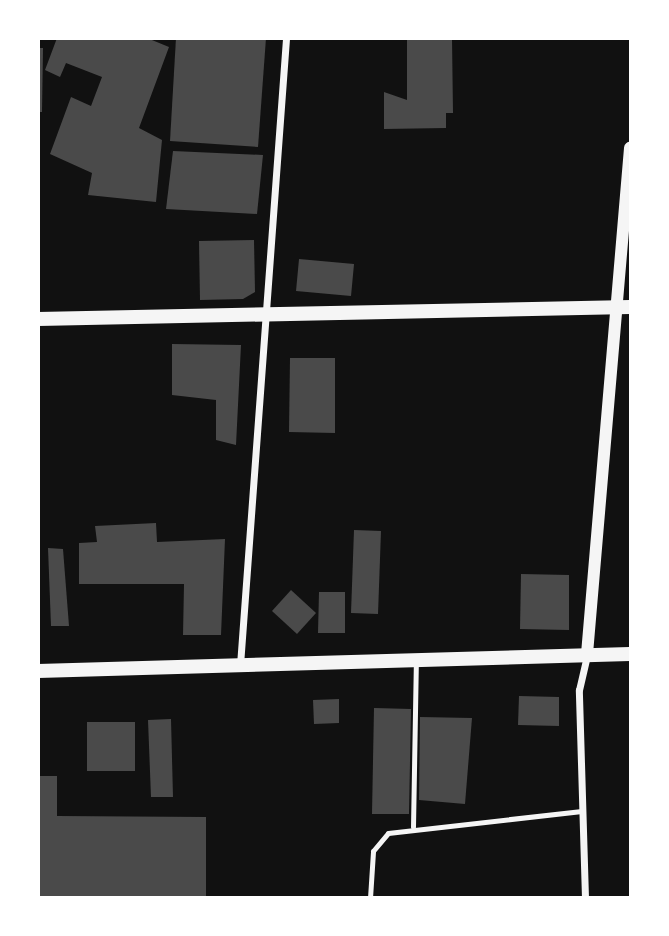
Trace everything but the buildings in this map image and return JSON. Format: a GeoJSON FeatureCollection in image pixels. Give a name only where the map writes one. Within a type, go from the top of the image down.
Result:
{"type":"FeatureCollection","features":[{"type":"Feature","properties":{"kind":"main road"},"geometry":{"type":"LineString","coordinates":[[38,319],[623,307]]}},
{"type":"Feature","properties":{"kind":"main road"},"geometry":{"type":"LineString","coordinates":[[38,671],[631,654]]}},
{"type":"Feature","properties":{"kind":"street"},"geometry":{"type":"LineString","coordinates":[[240,666],[286,38]]}},
{"type":"Feature","properties":{"kind":"street"},"geometry":{"type":"LineString","coordinates":[[585,898],[579,690],[587,654],[623,307],[631,148]]}},
{"type":"Feature","properties":{"kind":"lane"},"geometry":{"type":"LineString","coordinates":[[413,827],[416,659]]}},
{"type":"Feature","properties":{"kind":"lane"},"geometry":{"type":"LineString","coordinates":[[370,898],[379,840],[413,827],[582,811]]}}]}
